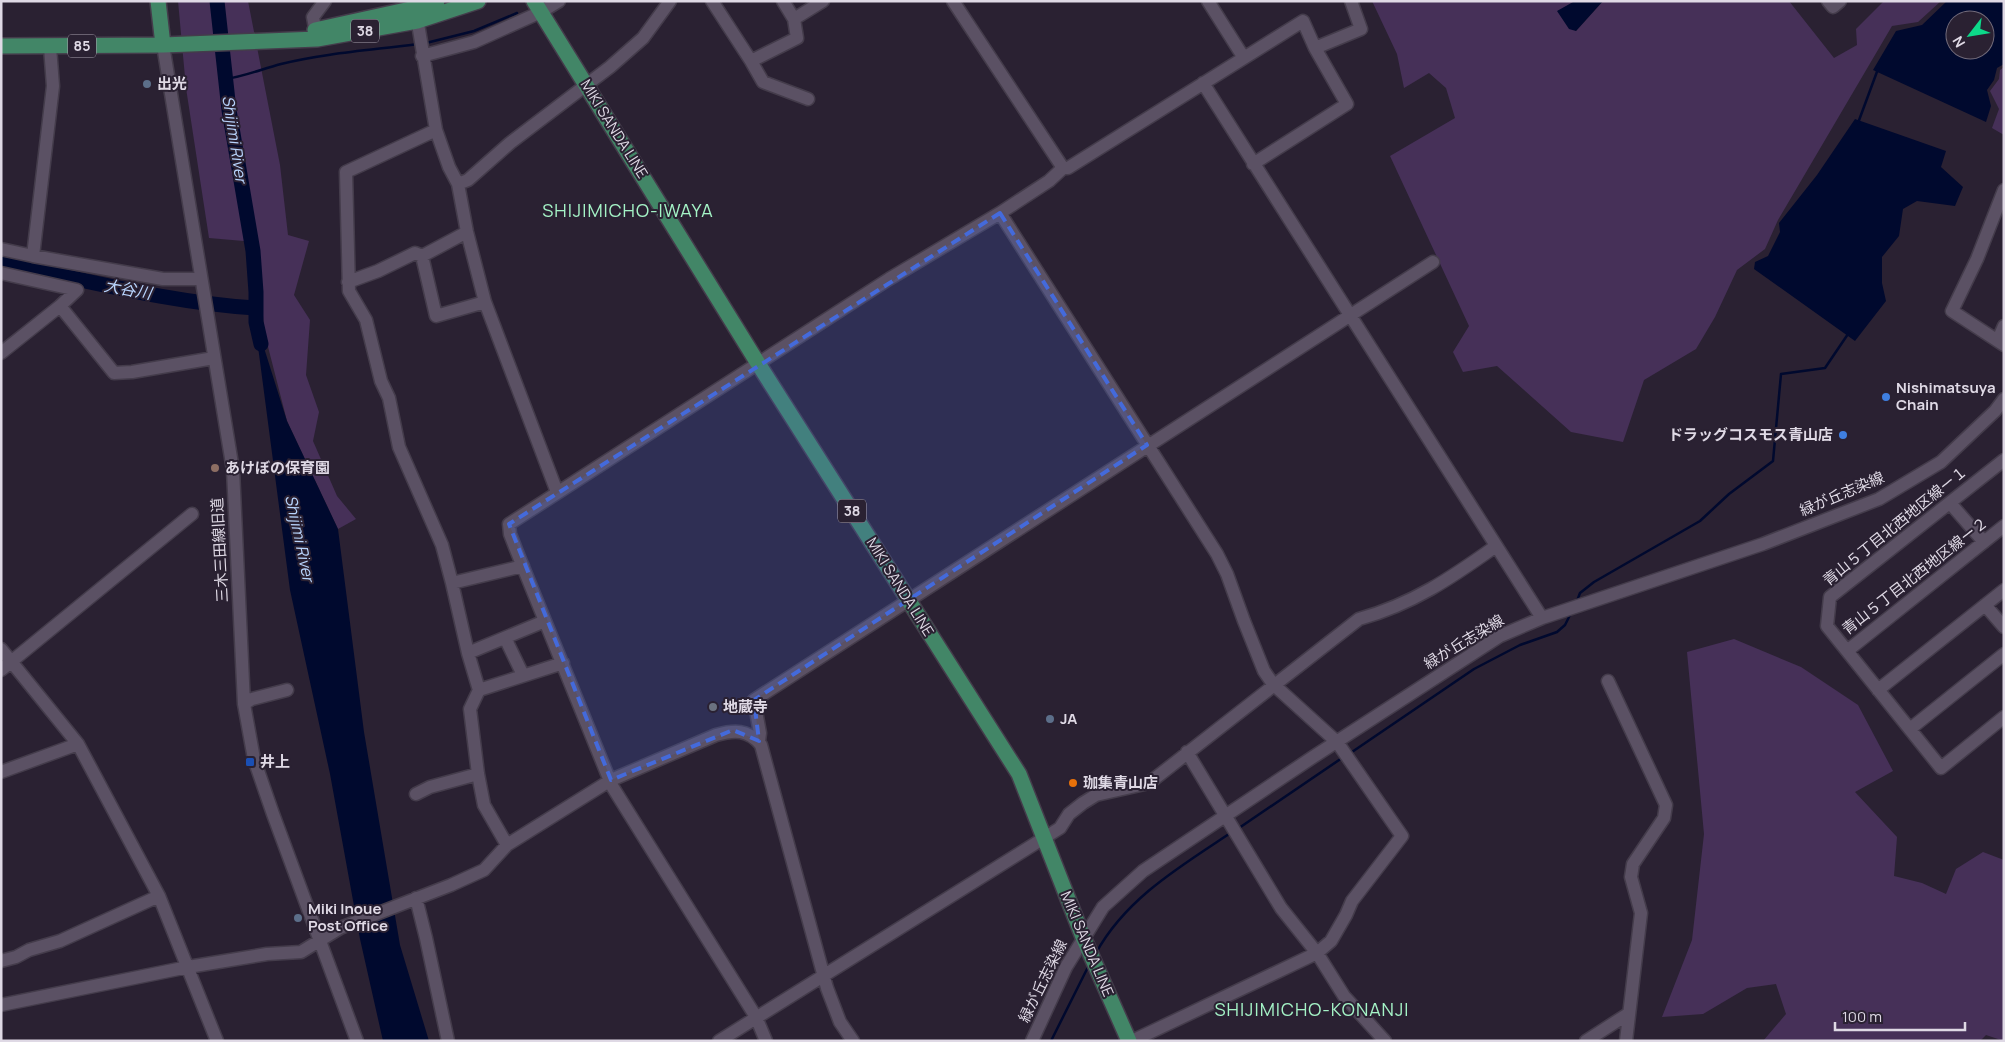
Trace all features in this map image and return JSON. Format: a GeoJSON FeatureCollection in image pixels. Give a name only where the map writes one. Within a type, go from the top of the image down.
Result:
{"type":"FeatureCollection","features":[{"type":"Feature","properties":{"kind":"main road"},"geometry":{"type":"LineString","coordinates":[[158,1],[163,45]]}},
{"type":"Feature","properties":{"kind":"main road","name":"38"},"geometry":{"type":"LineString","coordinates":[[416,15],[437,1]]}},
{"type":"Feature","properties":{"kind":"main road","name":"38"},"geometry":{"type":"LineString","coordinates":[[163,45],[249,41],[316,35],[478,1]]}},
{"type":"Feature","properties":{"kind":"main road","name":"MIKI SANDA LINE"},"geometry":{"type":"LineString","coordinates":[[537,7],[759,365],[1019,774],[1082,937],[1131,1041]]}},
{"type":"Feature","properties":{"kind":"main road","name":"85"},"geometry":{"type":"LineString","coordinates":[[1,46],[163,45]]}},
{"type":"Feature","properties":{"kind":"street"},"geometry":{"type":"LineString","coordinates":[[316,35],[313,17],[325,1]]}},
{"type":"Feature","properties":{"kind":"street"},"geometry":{"type":"LineString","coordinates":[[421,48],[474,42],[537,7],[559,1]]}},
{"type":"Feature","properties":{"kind":"street"},"geometry":{"type":"LineString","coordinates":[[458,184],[468,180],[510,143],[586,85],[643,38],[670,1]]}},
{"type":"Feature","properties":{"kind":"street"},"geometry":{"type":"LineString","coordinates":[[712,1],[751,60],[763,82],[808,99]]}},
{"type":"Feature","properties":{"kind":"street"},"geometry":{"type":"LineString","coordinates":[[751,60],[797,38],[794,20],[783,1]]}},
{"type":"Feature","properties":{"kind":"street"},"geometry":{"type":"LineString","coordinates":[[794,20],[823,1]]}},
{"type":"Feature","properties":{"kind":"street"},"geometry":{"type":"LineString","coordinates":[[954,1],[1062,168]]}},
{"type":"Feature","properties":{"kind":"street"},"geometry":{"type":"LineString","coordinates":[[1208,1],[1244,58]]}},
{"type":"Feature","properties":{"kind":"street"},"geometry":{"type":"LineString","coordinates":[[1315,48],[1361,29],[1351,1]]}},
{"type":"Feature","properties":{"kind":"street"},"geometry":{"type":"LineString","coordinates":[[1828,1],[1833,7],[1840,1]]}},
{"type":"Feature","properties":{"kind":"street"},"geometry":{"type":"LineString","coordinates":[[416,15],[436,130],[449,167],[458,184],[467,232],[485,302],[557,492]]}},
{"type":"Feature","properties":{"kind":"street"},"geometry":{"type":"LineString","coordinates":[[766,1041],[756,1017],[612,786],[510,534],[508,524],[759,365],[890,279],[1000,213],[1049,181],[1062,168],[1068,168],[1303,21],[1315,48],[1347,104],[1253,164]]}},
{"type":"Feature","properties":{"kind":"street","name":"三木三田線旧道"},"geometry":{"type":"LineString","coordinates":[[163,45],[233,470],[244,704],[254,759],[357,1041]]}},
{"type":"Feature","properties":{"kind":"street"},"geometry":{"type":"LineString","coordinates":[[33,256],[53,86],[50,47]]}},
{"type":"Feature","properties":{"kind":"street"},"geometry":{"type":"LineString","coordinates":[[1203,83],[1542,618]]}},
{"type":"Feature","properties":{"kind":"street"},"geometry":{"type":"LineString","coordinates":[[436,130],[346,172],[348,282],[349,290],[366,320],[381,381],[389,398],[399,448],[442,545],[479,690],[470,709],[484,805],[506,845]]}},
{"type":"Feature","properties":{"kind":"street"},"geometry":{"type":"LineString","coordinates":[[2004,190],[1977,259],[1952,310],[2001,342],[2004,326]]}},
{"type":"Feature","properties":{"kind":"street"},"geometry":{"type":"LineString","coordinates":[[1000,213],[1217,554],[1227,574],[1264,671],[1273,684],[1336,742],[1402,836],[1352,901],[1331,941],[1317,953],[1131,1041]]}},
{"type":"Feature","properties":{"kind":"street"},"geometry":{"type":"LineString","coordinates":[[422,256],[467,232]]}},
{"type":"Feature","properties":{"kind":"street"},"geometry":{"type":"LineString","coordinates":[[1,249],[163,278],[201,279]]}},
{"type":"Feature","properties":{"kind":"street"},"geometry":{"type":"LineString","coordinates":[[348,282],[378,271],[415,253],[422,256]]}},
{"type":"Feature","properties":{"kind":"street"},"geometry":{"type":"LineString","coordinates":[[422,256],[436,316],[485,302]]}},
{"type":"Feature","properties":{"kind":"street"},"geometry":{"type":"LineString","coordinates":[[758,741],[760,733],[754,700],[1433,262]]}},
{"type":"Feature","properties":{"kind":"street"},"geometry":{"type":"LineString","coordinates":[[1,273],[77,290],[1,353]]}},
{"type":"Feature","properties":{"kind":"street"},"geometry":{"type":"LineString","coordinates":[[60,306],[114,373],[132,372],[214,358]]}},
{"type":"Feature","properties":{"kind":"street","name":"緑が丘志染線"},"geometry":{"type":"LineString","coordinates":[[1032,1041],[1066,967],[1082,937],[1103,907],[1143,871],[1336,742],[1500,636],[1542,618],[1763,544],[1879,499],[1941,462],[1995,411],[2004,399]]}},
{"type":"Feature","properties":{"kind":"street","name":"青山５丁目北西地区線ー１"},"geometry":{"type":"LineString","coordinates":[[2004,460],[1830,597],[1827,626],[1941,768],[2004,717]]}},
{"type":"Feature","properties":{"kind":"street"},"geometry":{"type":"LineString","coordinates":[[1950,504],[1984,542]]}},
{"type":"Feature","properties":{"kind":"street"},"geometry":{"type":"LineString","coordinates":[[6,666],[192,514]]}},
{"type":"Feature","properties":{"kind":"street","name":"青山５丁目北西地区線ー２"},"geometry":{"type":"LineString","coordinates":[[1847,651],[2004,526]]}},
{"type":"Feature","properties":{"kind":"street"},"geometry":{"type":"LineString","coordinates":[[719,1041],[1044,836],[1060,828],[1069,814],[1083,802],[1096,796],[1149,783],[1273,684],[1359,619],[1388,610],[1442,584],[1496,546]]}},
{"type":"Feature","properties":{"kind":"street"},"geometry":{"type":"LineString","coordinates":[[452,583],[523,566]]}},
{"type":"Feature","properties":{"kind":"street"},"geometry":{"type":"LineString","coordinates":[[1878,690],[2004,590]]}},
{"type":"Feature","properties":{"kind":"street"},"geometry":{"type":"LineString","coordinates":[[1985,605],[2004,627]]}},
{"type":"Feature","properties":{"kind":"street"},"geometry":{"type":"LineString","coordinates":[[468,652],[545,621]]}},
{"type":"Feature","properties":{"kind":"street"},"geometry":{"type":"LineString","coordinates":[[507,637],[508,644],[524,676]]}},
{"type":"Feature","properties":{"kind":"street"},"geometry":{"type":"LineString","coordinates":[[1,649],[6,666],[78,744],[158,896],[217,1041]]}},
{"type":"Feature","properties":{"kind":"street"},"geometry":{"type":"LineString","coordinates":[[1910,729],[2004,654]]}},
{"type":"Feature","properties":{"kind":"street"},"geometry":{"type":"LineString","coordinates":[[479,690],[563,662]]}},
{"type":"Feature","properties":{"kind":"street"},"geometry":{"type":"LineString","coordinates":[[1608,681],[1666,805],[1664,818],[1633,864],[1631,877],[1641,913],[1626,1041]]}},
{"type":"Feature","properties":{"kind":"street"},"geometry":{"type":"LineString","coordinates":[[244,704],[252,699],[287,690]]}},
{"type":"Feature","properties":{"kind":"street"},"geometry":{"type":"LineString","coordinates":[[1,1005],[188,967],[268,954],[300,952],[340,928],[484,870],[506,845],[611,780],[716,735],[733,730],[744,733],[758,741],[766,758],[827,988],[840,1022],[853,1041]]}},
{"type":"Feature","properties":{"kind":"street"},"geometry":{"type":"LineString","coordinates":[[1,772],[78,744]]}},
{"type":"Feature","properties":{"kind":"street"},"geometry":{"type":"LineString","coordinates":[[1187,752],[1281,908],[1317,953],[1344,996],[1385,1041]]}},
{"type":"Feature","properties":{"kind":"street"},"geometry":{"type":"LineString","coordinates":[[416,794],[430,787],[478,774]]}},
{"type":"Feature","properties":{"kind":"street"},"geometry":{"type":"LineString","coordinates":[[1,961],[60,941],[158,896]]}},
{"type":"Feature","properties":{"kind":"street"},"geometry":{"type":"LineString","coordinates":[[416,898],[448,1041]]}},
{"type":"Feature","properties":{"kind":"street"},"geometry":{"type":"LineString","coordinates":[[1586,1041],[1628,1014]]}},
{"type":"Feature","properties":{"kind":"highlighted area"},"geometry":{"type":"Polygon","coordinates":[[[1000,213],[1147,445],[754,700],[759,741],[733,730],[611,780],[509,524],[1000,213]]]}},
{"type":"Feature","properties":{"kind":"shaded area"},"geometry":{"type":"Polygon","coordinates":[[[178,1],[248,1],[280,165],[288,235],[309,241],[294,295],[310,320],[306,375],[319,412],[313,441],[337,496],[356,519],[338,529],[287,421],[265,335],[255,242],[209,238],[186,88],[178,1]]]}},
{"type":"Feature","properties":{"kind":"shaded area"},"geometry":{"type":"Polygon","coordinates":[[[1372,1],[1575,1],[1558,11],[1576,31],[1603,1],[1789,1],[1834,58],[1857,45],[1856,29],[1884,1],[1941,1],[1918,22],[1892,26],[1778,220],[1765,249],[1737,270],[1715,317],[1696,349],[1644,380],[1623,442],[1571,432],[1497,366],[1463,372],[1453,352],[1469,326],[1390,156],[1455,118],[1446,88],[1429,73],[1404,88],[1397,54],[1372,1]]]}},
{"type":"Feature","properties":{"kind":"shaded area"},"geometry":{"type":"Polygon","coordinates":[[[2004,67],[2004,135],[1992,128],[1999,109],[1990,91],[1999,79],[2000,70],[2004,67]]]}},
{"type":"Feature","properties":{"kind":"shaded area"},"geometry":{"type":"Polygon","coordinates":[[[1734,639],[1801,667],[1858,705],[1893,771],[1855,792],[1897,837],[1894,876],[1922,883],[1946,894],[1956,869],[1983,852],[2004,860],[2004,1041],[1986,1035],[1980,1041],[1763,1041],[1786,1014],[1776,984],[1747,988],[1703,1014],[1662,1017],[1692,940],[1704,834],[1687,652],[1734,639]]]}},
{"type":"Feature","properties":{"kind":"water"},"geometry":{"type":"Polygon","coordinates":[[[1575,1],[1603,1],[1576,31],[1569,29],[1557,11],[1575,1]]]}},
{"type":"Feature","properties":{"kind":"water"},"geometry":{"type":"Polygon","coordinates":[[[1947,1],[2004,1],[2004,64],[1997,68],[1994,80],[1987,90],[1991,106],[1986,122],[1873,70],[1896,31],[1922,25],[1947,1]]]}},
{"type":"Feature","properties":{"kind":"water"},"geometry":{"type":"Polygon","coordinates":[[[1855,119],[1946,151],[1941,167],[1963,187],[1955,206],[1917,201],[1903,209],[1899,236],[1882,257],[1882,283],[1886,301],[1855,341],[1754,269],[1755,262],[1768,256],[1780,232],[1779,223],[1817,175],[1855,119]]]}},
{"type":"Feature","properties":{"kind":"water"},"geometry":{"type":"Polygon","coordinates":[[[254,316],[287,421],[338,529],[364,732],[400,945],[429,1041],[383,1041],[360,939],[330,774],[290,590],[254,316]]]}},
{"type":"Feature","properties":{"kind":"waterway","name":"Shijimi River"},"geometry":{"type":"LineString","coordinates":[[217,1],[229,110],[253,251],[256,322],[261,344]]}},
{"type":"Feature","properties":{"kind":"waterway"},"geometry":{"type":"LineString","coordinates":[[426,43],[474,31],[517,13]]}},
{"type":"Feature","properties":{"kind":"waterway"},"geometry":{"type":"LineString","coordinates":[[226,79],[315,57],[418,44]]}},
{"type":"Feature","properties":{"kind":"waterway"},"geometry":{"type":"LineString","coordinates":[[1858,123],[1878,69]]}},
{"type":"Feature","properties":{"kind":"waterway","name":"大谷川"},"geometry":{"type":"LineString","coordinates":[[1,263],[160,296],[256,308]]}},
{"type":"Feature","properties":{"kind":"waterway"},"geometry":{"type":"LineString","coordinates":[[1577,601],[1580,593],[1594,582],[1700,521],[1729,494],[1773,461],[1781,374],[1825,368],[1848,334]]}},
{"type":"Feature","properties":{"kind":"waterway"},"geometry":{"type":"LineString","coordinates":[[1349,754],[1474,669],[1520,645],[1557,632],[1565,625],[1571,613]]}},
{"type":"Feature","properties":{"kind":"waterway"},"geometry":{"type":"LineString","coordinates":[[1239,828],[1342,758]]}},
{"type":"Feature","properties":{"kind":"waterway"},"geometry":{"type":"LineString","coordinates":[[1096,953],[1108,933],[1139,900],[1174,871],[1232,832]]}},
{"type":"Feature","properties":{"kind":"waterway"},"geometry":{"type":"LineString","coordinates":[[1051,1041],[1089,965]]}},
{"type":"Feature","properties":{"kind":"place","name":"出光"},"geometry":{"type":"Point","coordinates":[147,84]}},
{"type":"Feature","properties":{"kind":"place","name":"Nishimatsuya Chain"},"geometry":{"type":"Point","coordinates":[1886,397]}},
{"type":"Feature","properties":{"kind":"place","name":"ドラッグコスモス青山店"},"geometry":{"type":"Point","coordinates":[1843,435]}},
{"type":"Feature","properties":{"kind":"place","name":"あけぼの保育園"},"geometry":{"type":"Point","coordinates":[215,468]}},
{"type":"Feature","properties":{"kind":"place","name":"地蔵寺"},"geometry":{"type":"Point","coordinates":[713,707]}},
{"type":"Feature","properties":{"kind":"place","name":"JA"},"geometry":{"type":"Point","coordinates":[1050,719]}},
{"type":"Feature","properties":{"kind":"place","name":"井上"},"geometry":{"type":"Point","coordinates":[250,762]}},
{"type":"Feature","properties":{"kind":"place","name":"珈集青山店"},"geometry":{"type":"Point","coordinates":[1073,783]}},
{"type":"Feature","properties":{"kind":"place","name":"Miki Inoue Post Office"},"geometry":{"type":"Point","coordinates":[298,918]}},
{"type":"Feature","properties":{"kind":"district","name":"SHIJIMICHO-IWAYA"},"geometry":{"type":"Point","coordinates":[628,211]}},
{"type":"Feature","properties":{"kind":"district","name":"SHIJIMICHO-KONANJI"},"geometry":{"type":"Point","coordinates":[1312,1010]}}]}
